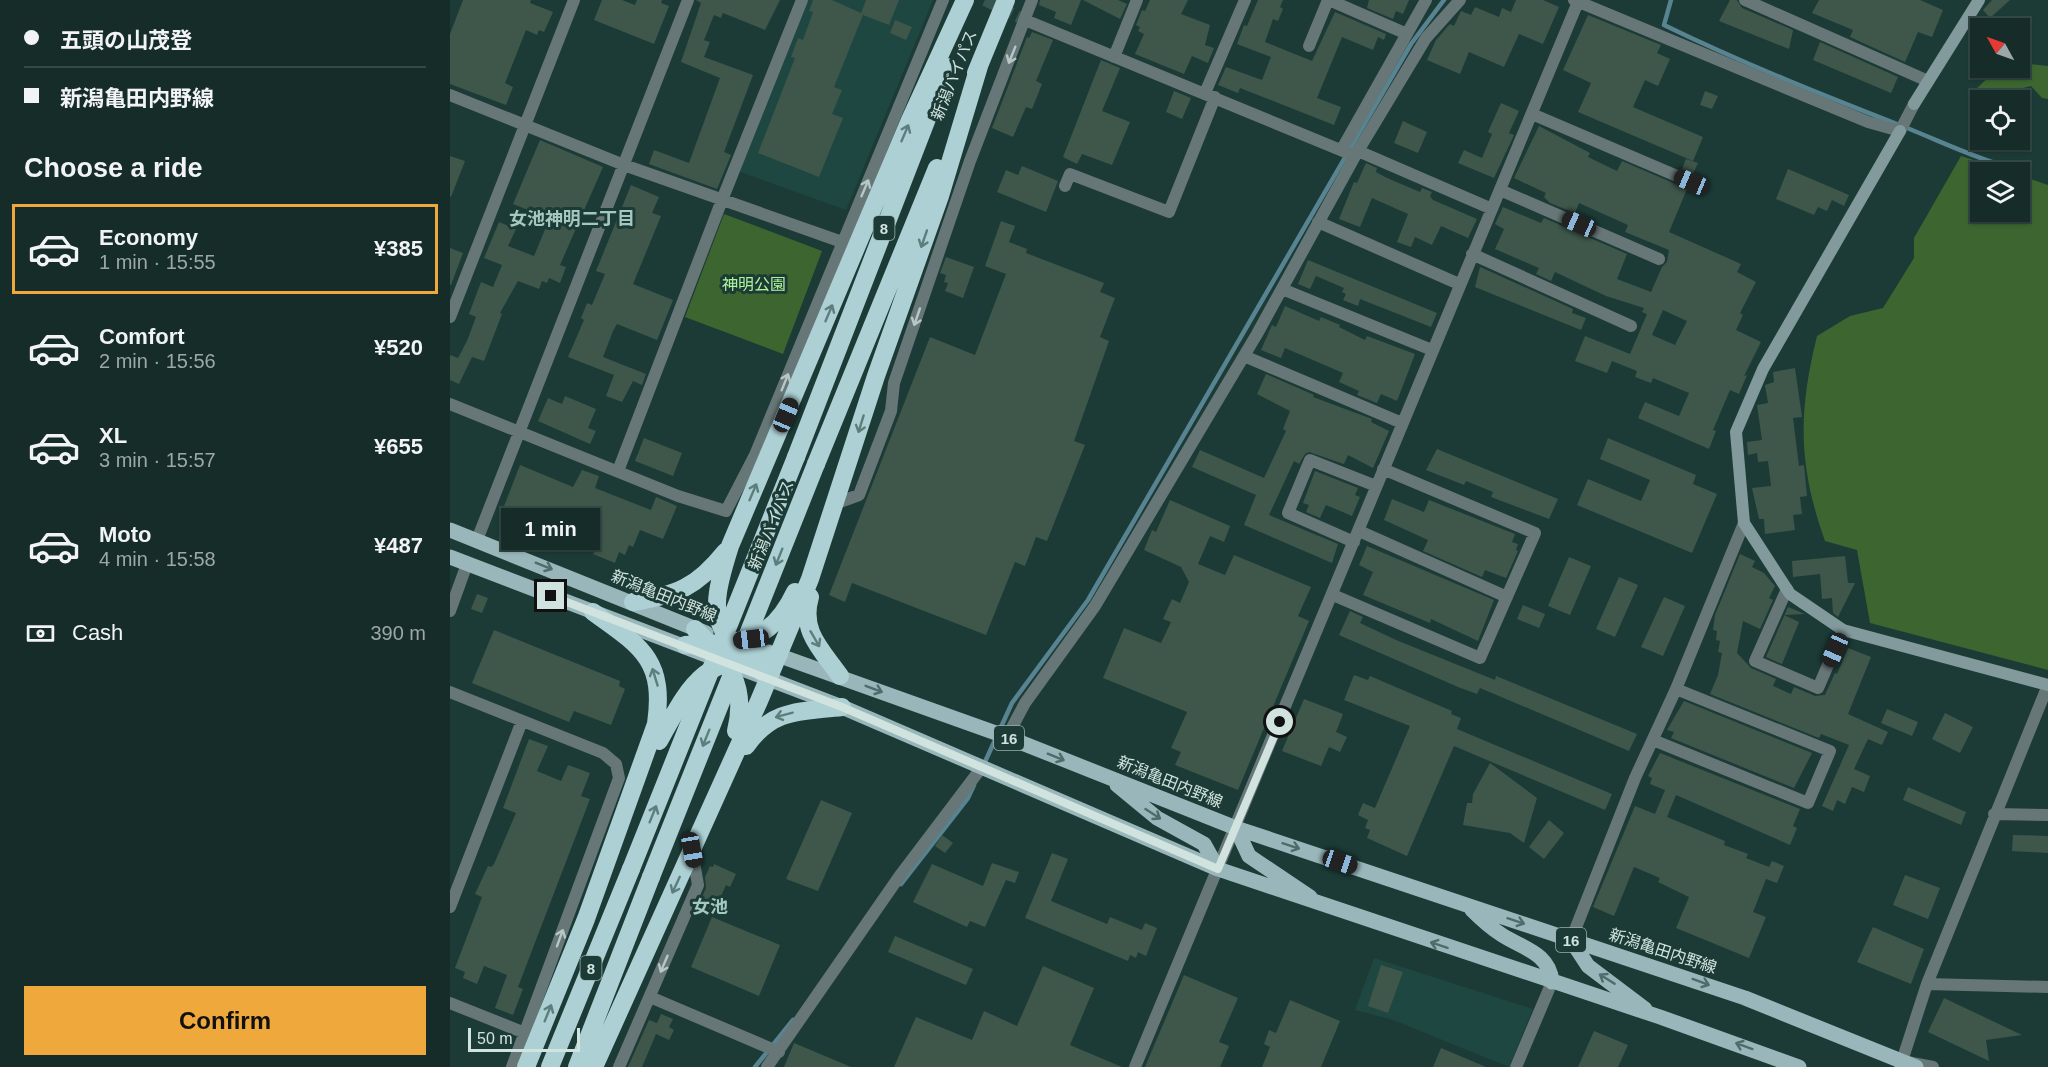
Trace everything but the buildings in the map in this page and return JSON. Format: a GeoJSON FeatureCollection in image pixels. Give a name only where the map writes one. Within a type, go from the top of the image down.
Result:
{"type":"FeatureCollection","features":[{"type":"Feature","properties":{"kind":"highway"},"geometry":{"type":"LineString","coordinates":[[725,777],[742,710],[731,642],[720,625],[715,610],[717,587],[730,546],[910,120],[965,0]]}},
{"type":"Feature","properties":{"kind":"highway","name":"新潟バイパス"},"geometry":{"type":"LineString","coordinates":[[550,1067],[796,457],[973,0]]}},
{"type":"Feature","properties":{"kind":"highway","name":"新潟バイパス"},"geometry":{"type":"LineString","coordinates":[[577,1067],[816,464],[1006,0]]}},
{"type":"Feature","properties":{"kind":"highway"},"geometry":{"type":"LineString","coordinates":[[840,675],[811,635],[806,614],[876,376],[940,196],[980,63]]}},
{"type":"Feature","properties":{"kind":"highway"},"geometry":{"type":"LineString","coordinates":[[686,645],[751,639],[767,632],[790,603],[837,503]]}},
{"type":"Feature","properties":{"kind":"highway"},"geometry":{"type":"LineString","coordinates":[[594,1067],[779,655],[837,503]]}},
{"type":"Feature","properties":{"kind":"highway"},"geometry":{"type":"LineString","coordinates":[[633,602],[669,596],[690,587],[712,568],[730,546]]}},
{"type":"Feature","properties":{"kind":"highway"},"geometry":{"type":"LineString","coordinates":[[526,1067],[640,774],[657,724],[660,696],[657,676],[637,646],[592,612]]}},
{"type":"Feature","properties":{"kind":"highway"},"geometry":{"type":"LineString","coordinates":[[695,629],[709,643],[769,678]]}},
{"type":"Feature","properties":{"kind":"highway"},"geometry":{"type":"LineString","coordinates":[[640,774],[686,692],[702,677],[734,659],[779,655]]}},
{"type":"Feature","properties":{"kind":"highway"},"geometry":{"type":"LineString","coordinates":[[725,777],[754,735],[772,719],[792,713],[842,707]]}},
{"type":"Feature","properties":{"kind":"main road","name":"新潟亀田内野線"},"geometry":{"type":"LineString","coordinates":[[450,530],[633,602],[695,629],[840,675],[1007,737],[1236,828],[1735,994],[1906,1065]]}},
{"type":"Feature","properties":{"kind":"main road"},"geometry":{"type":"LineString","coordinates":[[450,557],[592,612],[734,659]]}},
{"type":"Feature","properties":{"kind":"main road","name":"16"},"geometry":{"type":"LineString","coordinates":[[769,678],[982,766],[1218,869],[1320,905],[1650,1013],[1799,1067]]}},
{"type":"Feature","properties":{"kind":"main road"},"geometry":{"type":"LineString","coordinates":[[1108,777],[1146,811],[1204,844],[1218,869]]}},
{"type":"Feature","properties":{"kind":"main road"},"geometry":{"type":"LineString","coordinates":[[1236,828],[1249,856],[1292,883],[1320,905]]}},
{"type":"Feature","properties":{"kind":"main road"},"geometry":{"type":"LineString","coordinates":[[1465,904],[1498,933],[1539,957],[1549,969],[1552,982]]}},
{"type":"Feature","properties":{"kind":"main road"},"geometry":{"type":"LineString","coordinates":[[1571,940],[1588,966],[1627,993],[1650,1013]]}},
{"type":"Feature","properties":{"kind":"street"},"geometry":{"type":"LineString","coordinates":[[450,317],[574,0]]}},
{"type":"Feature","properties":{"kind":"street"},"geometry":{"type":"LineString","coordinates":[[477,540],[688,0]]}},
{"type":"Feature","properties":{"kind":"street"},"geometry":{"type":"LineString","coordinates":[[618,471],[802,0]]}},
{"type":"Feature","properties":{"kind":"street"},"geometry":{"type":"LineString","coordinates":[[450,404],[678,496],[726,511],[755,455],[943,0]]}},
{"type":"Feature","properties":{"kind":"street"},"geometry":{"type":"LineString","coordinates":[[837,503],[859,495],[891,411],[894,383],[966,172],[1032,0]]}},
{"type":"Feature","properties":{"kind":"street"},"geometry":{"type":"LineString","coordinates":[[1114,57],[1137,0]]}},
{"type":"Feature","properties":{"kind":"street"},"geometry":{"type":"LineString","coordinates":[[1065,186],[1070,174],[1169,212],[1245,0]]}},
{"type":"Feature","properties":{"kind":"street"},"geometry":{"type":"LineString","coordinates":[[1309,46],[1328,0],[1407,34]]}},
{"type":"Feature","properties":{"kind":"street"},"geometry":{"type":"LineString","coordinates":[[1342,149],[1426,0]]}},
{"type":"Feature","properties":{"kind":"street"},"geometry":{"type":"LineString","coordinates":[[1007,737],[1025,703],[1095,606],[1244,356],[1356,153],[1426,38],[1460,0]]}},
{"type":"Feature","properties":{"kind":"street"},"geometry":{"type":"LineString","coordinates":[[1746,0],[1928,81]]}},
{"type":"Feature","properties":{"kind":"street"},"geometry":{"type":"LineString","coordinates":[[1571,940],[1744,523],[1736,432],[1762,369],[1914,104],[1979,0]]}},
{"type":"Feature","properties":{"kind":"street"},"geometry":{"type":"LineString","coordinates":[[1136,1067],[1333,595],[1459,284],[1532,114],[1576,1],[1868,122],[1900,131]]}},
{"type":"Feature","properties":{"kind":"street"},"geometry":{"type":"LineString","coordinates":[[1025,21],[1491,208]]}},
{"type":"Feature","properties":{"kind":"street"},"geometry":{"type":"LineString","coordinates":[[450,95],[624,165],[842,242]]}},
{"type":"Feature","properties":{"kind":"street"},"geometry":{"type":"LineString","coordinates":[[1532,114],[1691,182]]}},
{"type":"Feature","properties":{"kind":"street"},"geometry":{"type":"LineString","coordinates":[[1500,190],[1659,259]]}},
{"type":"Feature","properties":{"kind":"street"},"geometry":{"type":"LineString","coordinates":[[1318,222],[1459,284]]}},
{"type":"Feature","properties":{"kind":"street"},"geometry":{"type":"LineString","coordinates":[[1472,254],[1631,326]]}},
{"type":"Feature","properties":{"kind":"street"},"geometry":{"type":"LineString","coordinates":[[1282,289],[1432,350]]}},
{"type":"Feature","properties":{"kind":"street"},"geometry":{"type":"LineString","coordinates":[[1244,356],[1402,423]]}},
{"type":"Feature","properties":{"kind":"street"},"geometry":{"type":"LineString","coordinates":[[1376,486],[1310,460],[1288,513],[1356,536],[1507,597]]}},
{"type":"Feature","properties":{"kind":"street"},"geometry":{"type":"LineString","coordinates":[[1333,595],[1480,658],[1535,533],[1383,470]]}},
{"type":"Feature","properties":{"kind":"street"},"geometry":{"type":"LineString","coordinates":[[1744,523],[1790,594],[1844,630],[2048,685],[1927,984],[1906,1065],[1933,1067]]}},
{"type":"Feature","properties":{"kind":"street"},"geometry":{"type":"LineString","coordinates":[[450,611],[468,564]]}},
{"type":"Feature","properties":{"kind":"street"},"geometry":{"type":"LineString","coordinates":[[1787,589],[1755,661],[1818,688],[1844,630]]}},
{"type":"Feature","properties":{"kind":"street"},"geometry":{"type":"LineString","coordinates":[[1653,740],[1808,803],[1830,751],[1676,689]]}},
{"type":"Feature","properties":{"kind":"street"},"geometry":{"type":"LineString","coordinates":[[450,692],[603,753],[616,764],[619,778],[512,1067]]}},
{"type":"Feature","properties":{"kind":"street"},"geometry":{"type":"LineString","coordinates":[[450,907],[522,721]]}},
{"type":"Feature","properties":{"kind":"street"},"geometry":{"type":"LineString","coordinates":[[767,1067],[901,874],[982,766]]}},
{"type":"Feature","properties":{"kind":"street"},"geometry":{"type":"LineString","coordinates":[[1994,814],[2048,815]]}},
{"type":"Feature","properties":{"kind":"street"},"geometry":{"type":"LineString","coordinates":[[619,1067],[698,885],[692,850]]}},
{"type":"Feature","properties":{"kind":"street"},"geometry":{"type":"LineString","coordinates":[[1516,1067],[1552,982]]}},
{"type":"Feature","properties":{"kind":"street"},"geometry":{"type":"LineString","coordinates":[[1927,984],[2048,987]]}},
{"type":"Feature","properties":{"kind":"street"},"geometry":{"type":"LineString","coordinates":[[650,997],[779,1052]]}},
{"type":"Feature","properties":{"kind":"street"},"geometry":{"type":"LineString","coordinates":[[450,1003],[525,1033]]}},
{"type":"Feature","properties":{"kind":"shaded area"},"geometry":{"type":"Polygon","coordinates":[[[807,0],[933,0],[846,210],[738,171],[807,0]]]}},
{"type":"Feature","properties":{"kind":"shaded area"},"geometry":{"type":"Polygon","coordinates":[[[1374,958],[1533,1009],[1509,1067],[1393,1020],[1355,1010],[1374,958]]]}},
{"type":"Feature","properties":{"kind":"green space"},"geometry":{"type":"Polygon","coordinates":[[[2030,64],[2048,66],[2048,99],[2042,98],[2031,86],[2015,90],[1975,90],[1988,78],[2030,78],[2030,64]]]}},
{"type":"Feature","properties":{"kind":"green space"},"geometry":{"type":"Polygon","coordinates":[[[1961,156],[1980,162],[1970,162],[1970,222],[2030,222],[2030,179],[2048,185],[2048,670],[1870,623],[1857,550],[1825,541],[1816,514],[1806,463],[1804,415],[1806,390],[1817,336],[1850,316],[1883,308],[1914,258],[1914,238],[1961,156]]]}},
{"type":"Feature","properties":{"kind":"green space","name":"神明公園"},"geometry":{"type":"Polygon","coordinates":[[[724,214],[822,251],[783,354],[685,317],[724,214]]]}},
{"type":"Feature","properties":{"kind":"waterway"},"geometry":{"type":"LineString","coordinates":[[984,764],[1012,703],[1088,600],[1411,44],[1444,0]]}},
{"type":"Feature","properties":{"kind":"waterway"},"geometry":{"type":"LineString","coordinates":[[1671,0],[1664,25],[1785,79],[1992,162]]}},
{"type":"Feature","properties":{"kind":"waterway"},"geometry":{"type":"LineString","coordinates":[[901,884],[968,798],[974,785]]}},
{"type":"Feature","properties":{"kind":"waterway"},"geometry":{"type":"LineString","coordinates":[[755,1067],[793,1020]]}},
{"type":"Feature","properties":{"kind":"tunnel"},"geometry":{"type":"LineString","coordinates":[[985,0],[1025,20]]}},
{"type":"Feature","properties":{"kind":"district","name":"女池神明二丁目"},"geometry":{"type":"Point","coordinates":[572,219]}},
{"type":"Feature","properties":{"kind":"district","name":"女池"},"geometry":{"type":"Point","coordinates":[710,907]}},
{"type":"Feature","properties":{"kind":"route"},"geometry":{"type":"LineString","coordinates":[[551,596],[686,645],[842,707],[1218,869],[1280,722]]}}]}
